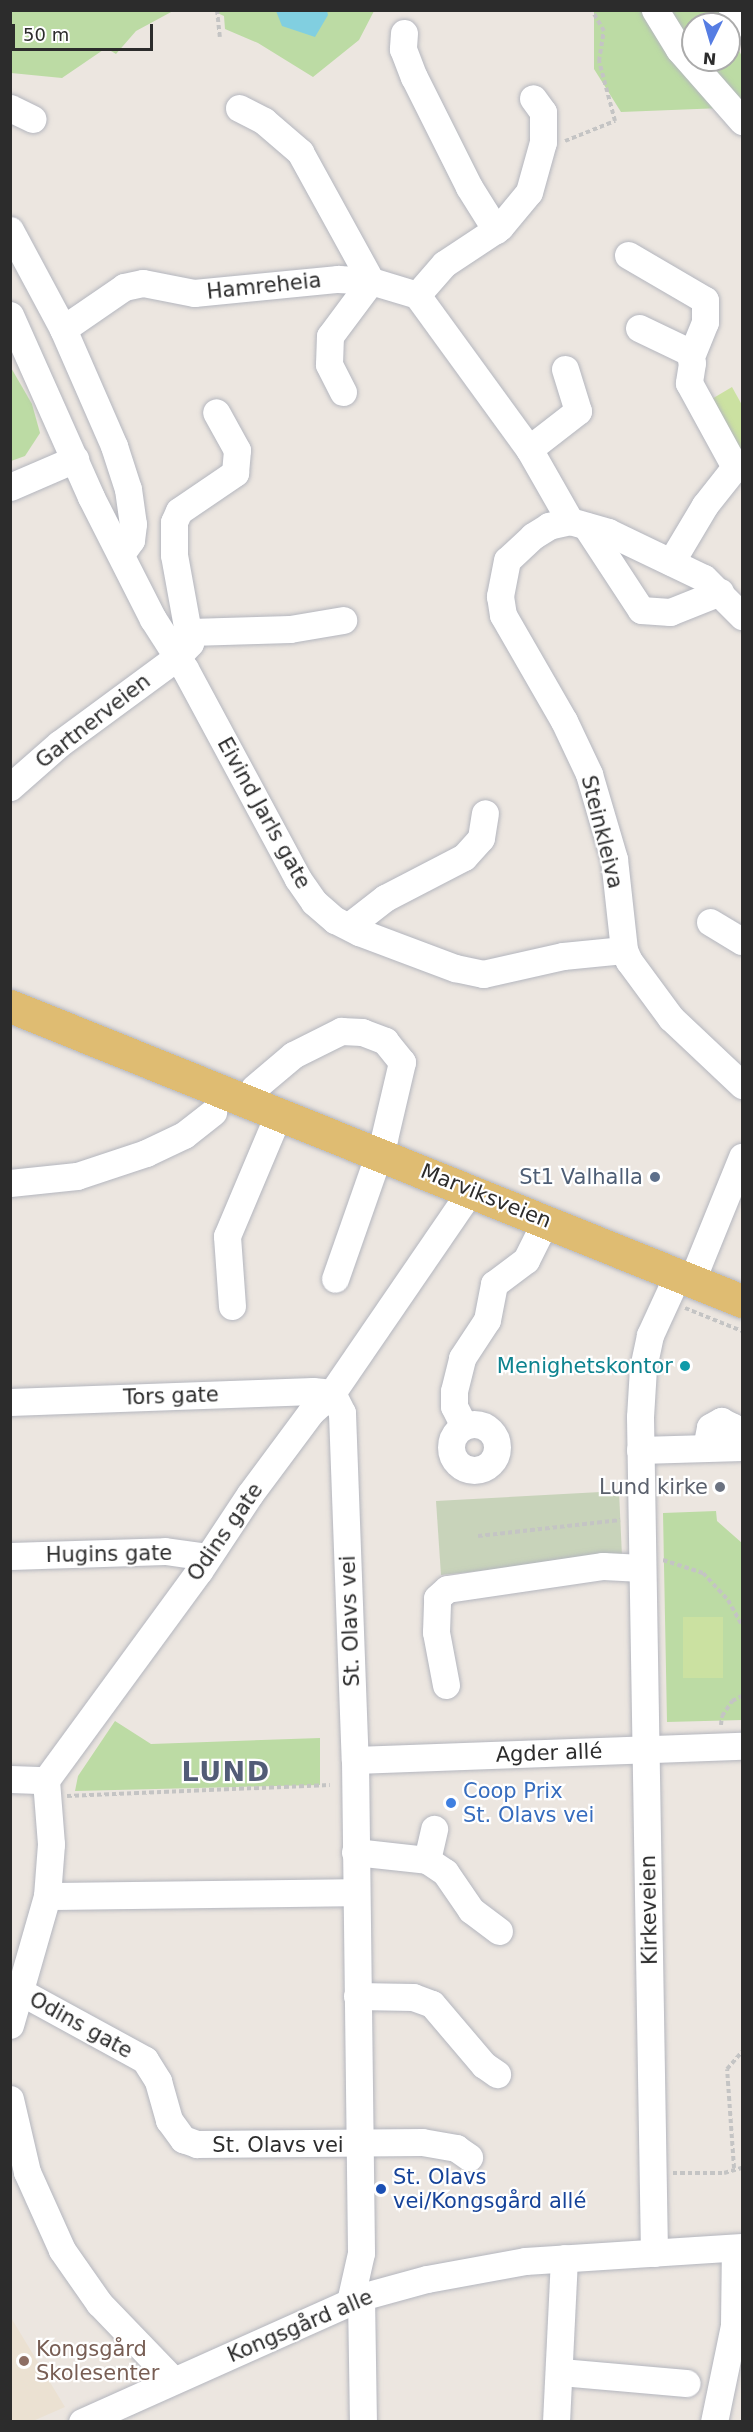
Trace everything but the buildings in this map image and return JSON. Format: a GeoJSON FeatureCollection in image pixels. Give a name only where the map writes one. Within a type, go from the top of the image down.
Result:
{"type":"FeatureCollection","features":[{"type":"Feature","properties":{"kind":"main road","name":"Marviksveien"},"geometry":{"type":"LineString","coordinates":[[10,1006],[546,1220],[678,1285],[742,1301]]}},
{"type":"Feature","properties":{"kind":"street"},"geometry":{"type":"LineString","coordinates":[[656,10],[679,49],[742,121]]}},
{"type":"Feature","properties":{"kind":"street"},"geometry":{"type":"LineString","coordinates":[[732,10],[742,23]]}},
{"type":"Feature","properties":{"kind":"street"},"geometry":{"type":"LineString","coordinates":[[404,33],[403,49],[414,77],[469,187],[496,230]]}},
{"type":"Feature","properties":{"kind":"street"},"geometry":{"type":"LineString","coordinates":[[533,98],[543,112],[543,142],[529,192],[496,230],[444,264],[417,295],[529,448],[578,524],[641,610],[670,612],[720,592]]}},
{"type":"Feature","properties":{"kind":"street"},"geometry":{"type":"LineString","coordinates":[[239,108],[264,121],[300,152],[326,193],[371,282]]}},
{"type":"Feature","properties":{"kind":"street"},"geometry":{"type":"LineString","coordinates":[[10,230],[63,329],[114,446],[128,489],[132,540],[121,554]]}},
{"type":"Feature","properties":{"kind":"street"},"geometry":{"type":"LineString","coordinates":[[628,255],[705,300],[705,322],[691,356],[689,383],[739,466],[694,520],[671,562]]}},
{"type":"Feature","properties":{"kind":"street","name":"Hamreheia"},"geometry":{"type":"LineString","coordinates":[[63,329],[124,287],[143,283],[194,293],[296,281],[371,282],[417,295]]}},
{"type":"Feature","properties":{"kind":"street","name":"Hamreheia"},"geometry":{"type":"LineString","coordinates":[[342,392],[329,364],[330,336],[371,282]]}},
{"type":"Feature","properties":{"kind":"street","name":"Eivind Jarls gate"},"geometry":{"type":"LineString","coordinates":[[10,315],[75,459],[153,619],[177,657],[298,879],[314,902],[349,926],[454,968],[483,974],[562,956],[624,950]]}},
{"type":"Feature","properties":{"kind":"street"},"geometry":{"type":"LineString","coordinates":[[639,328],[678,345],[691,356]]}},
{"type":"Feature","properties":{"kind":"street"},"geometry":{"type":"LineString","coordinates":[[529,448],[578,411],[565,369]]}},
{"type":"Feature","properties":{"kind":"street"},"geometry":{"type":"LineString","coordinates":[[177,657],[190,643],[190,632],[175,564],[174,522],[179,511],[235,473],[237,450],[216,412]]}},
{"type":"Feature","properties":{"kind":"street"},"geometry":{"type":"LineString","coordinates":[[10,487],[75,459]]}},
{"type":"Feature","properties":{"kind":"street"},"geometry":{"type":"LineString","coordinates":[[578,524],[671,562],[720,592],[742,616]]}},
{"type":"Feature","properties":{"kind":"street","name":"Steinkleiva"},"geometry":{"type":"LineString","coordinates":[[578,524],[549,526],[518,547],[507,560],[500,596],[511,632],[564,721],[589,774],[614,859],[624,950],[660,1006],[742,1085]]}},
{"type":"Feature","properties":{"kind":"street"},"geometry":{"type":"LineString","coordinates":[[190,632],[290,630],[343,620]]}},
{"type":"Feature","properties":{"kind":"street","name":"Gartnerveien"},"geometry":{"type":"LineString","coordinates":[[10,787],[59,744],[177,657]]}},
{"type":"Feature","properties":{"kind":"street"},"geometry":{"type":"LineString","coordinates":[[349,926],[385,898],[464,857],[481,838],[485,813]]}},
{"type":"Feature","properties":{"kind":"street"},"geometry":{"type":"LineString","coordinates":[[710,922],[742,941]]}},
{"type":"Feature","properties":{"kind":"street"},"geometry":{"type":"LineString","coordinates":[[254,1088],[279,1064],[330,1034],[352,1030],[385,1041],[398,1053],[402,1067],[351,1242],[335,1279]]}},
{"type":"Feature","properties":{"kind":"street"},"geometry":{"type":"LineString","coordinates":[[10,1183],[78,1176],[146,1153],[184,1135],[213,1112]]}},
{"type":"Feature","properties":{"kind":"street"},"geometry":{"type":"LineString","coordinates":[[232,1306],[227,1236],[279,1113]]}},
{"type":"Feature","properties":{"kind":"street"},"geometry":{"type":"LineString","coordinates":[[678,1285],[742,1156]]}},
{"type":"Feature","properties":{"kind":"street","name":"Odins gate"},"geometry":{"type":"LineString","coordinates":[[10,2025],[47,1896],[51,1844],[47,1789],[297,1431],[332,1393],[471,1190]]}},
{"type":"Feature","properties":{"kind":"street"},"geometry":{"type":"LineString","coordinates":[[464,1426],[454,1406],[454,1391],[462,1358],[487,1320],[494,1284],[526,1260],[546,1220]]}},
{"type":"Feature","properties":{"kind":"street","name":"Kirkeveien"},"geometry":{"type":"LineString","coordinates":[[654,2253],[640,1450],[643,1368],[650,1335],[678,1285]]}},
{"type":"Feature","properties":{"kind":"street","name":"Tors gate"},"geometry":{"type":"LineString","coordinates":[[10,1402],[332,1393]]}},
{"type":"Feature","properties":{"kind":"street","name":"St. Olavs vei"},"geometry":{"type":"LineString","coordinates":[[332,1393],[342,1413],[355,1760],[354,1852],[361,2253],[372,2272],[363,2297],[363,2421]]}},
{"type":"Feature","properties":{"kind":"street"},"geometry":{"type":"LineString","coordinates":[[640,1450],[706,1448],[710,1427],[721,1421],[733,1427],[738,1447]]}},
{"type":"Feature","properties":{"kind":"street","name":"Hugins gate"},"geometry":{"type":"LineString","coordinates":[[10,1556],[165,1551],[207,1557]]}},
{"type":"Feature","properties":{"kind":"street"},"geometry":{"type":"LineString","coordinates":[[446,1685],[436,1632],[437,1598],[447,1589],[642,1561]]}},
{"type":"Feature","properties":{"kind":"street","name":"Agder allé"},"geometry":{"type":"LineString","coordinates":[[355,1760],[732,1746]]}},
{"type":"Feature","properties":{"kind":"street"},"geometry":{"type":"LineString","coordinates":[[10,1779],[47,1789]]}},
{"type":"Feature","properties":{"kind":"street"},"geometry":{"type":"LineString","coordinates":[[427,1860],[434,1829]]}},
{"type":"Feature","properties":{"kind":"street"},"geometry":{"type":"LineString","coordinates":[[354,1852],[427,1860],[445,1872],[471,1910],[499,1930]]}},
{"type":"Feature","properties":{"kind":"street"},"geometry":{"type":"LineString","coordinates":[[47,1896],[355,1892]]}},
{"type":"Feature","properties":{"kind":"street","name":"Odins gate"},"geometry":{"type":"LineString","coordinates":[[21,1992],[145,2060],[158,2081],[169,2120],[183,2139],[197,2144]]}},
{"type":"Feature","properties":{"kind":"street"},"geometry":{"type":"LineString","coordinates":[[357,1996],[413,1997],[432,2004],[477,2058],[497,2074]]}},
{"type":"Feature","properties":{"kind":"street"},"geometry":{"type":"LineString","coordinates":[[10,2099],[27,2172],[62,2250],[99,2303],[173,2380]]}},
{"type":"Feature","properties":{"kind":"street","name":"St. Olavs vei"},"geometry":{"type":"LineString","coordinates":[[197,2144],[360,2145],[422,2142],[456,2148],[469,2157]]}},
{"type":"Feature","properties":{"kind":"street"},"geometry":{"type":"LineString","coordinates":[[714,2421],[734,2325],[739,2247]]}},
{"type":"Feature","properties":{"kind":"street","name":"Kongsgård alle"},"geometry":{"type":"LineString","coordinates":[[82,2421],[363,2297],[494,2266],[564,2258],[739,2247]]}},
{"type":"Feature","properties":{"kind":"street"},"geometry":{"type":"LineString","coordinates":[[556,2421],[564,2258]]}},
{"type":"Feature","properties":{"kind":"street"},"geometry":{"type":"LineString","coordinates":[[560,2372],[687,2383]]}},
{"type":"Feature","properties":{"kind":"path"},"geometry":{"type":"LineString","coordinates":[[217,10],[220,37]]}},
{"type":"Feature","properties":{"kind":"path"},"geometry":{"type":"LineString","coordinates":[[564,142],[615,121],[599,61],[604,31],[592,10]]}},
{"type":"Feature","properties":{"kind":"path"},"geometry":{"type":"LineString","coordinates":[[678,1285],[742,1331]]}},
{"type":"Feature","properties":{"kind":"path"},"geometry":{"type":"LineString","coordinates":[[478,1536],[642,1517]]}},
{"type":"Feature","properties":{"kind":"path"},"geometry":{"type":"LineString","coordinates":[[642,1561],[703,1573],[728,1600],[742,1625]]}},
{"type":"Feature","properties":{"kind":"path"},"geometry":{"type":"LineString","coordinates":[[732,1746],[722,1716],[732,1701],[742,1696]]}},
{"type":"Feature","properties":{"kind":"path"},"geometry":{"type":"LineString","coordinates":[[47,1789],[330,1785]]}},
{"type":"Feature","properties":{"kind":"path"},"geometry":{"type":"LineString","coordinates":[[734,2168],[727,2069],[742,2052]]}},
{"type":"Feature","properties":{"kind":"path"},"geometry":{"type":"LineString","coordinates":[[651,2173],[724,2173],[734,2168],[742,2168]]}},
{"type":"Feature","properties":{"kind":"shaded area","name":"Kongsgård Skolesenter"},"geometry":{"type":"Polygon","coordinates":[[[10,2316],[65,2407],[33,2421],[11,2421],[10,2316]]]}},
{"type":"Feature","properties":{"kind":"green space"},"geometry":{"type":"Polygon","coordinates":[[[594,10],[722,11],[681,12],[681,72],[741,72],[741,55],[742,132],[722,108],[621,112],[594,69],[594,10]]]}},
{"type":"Feature","properties":{"kind":"green space"},"geometry":{"type":"Polygon","coordinates":[[[10,11],[173,11],[136,31],[116,54],[106,48],[62,78],[11,73],[10,11]]]}},
{"type":"Feature","properties":{"kind":"green space"},"geometry":{"type":"Polygon","coordinates":[[[213,11],[374,11],[359,40],[313,77],[258,43],[225,29],[224,16],[213,11]]]}},
{"type":"Feature","properties":{"kind":"green space"},"geometry":{"type":"Polygon","coordinates":[[[10,366],[32,404],[40,433],[25,456],[11,461],[10,366]]]}},
{"type":"Feature","properties":{"kind":"green space"},"geometry":{"type":"Polygon","coordinates":[[[732,387],[742,405],[742,447],[734,452],[705,403],[732,387]]]}},
{"type":"Feature","properties":{"kind":"green space"},"geometry":{"type":"Polygon","coordinates":[[[619,1491],[622,1556],[441,1575],[436,1501],[619,1491]]]}},
{"type":"Feature","properties":{"kind":"green space"},"geometry":{"type":"Polygon","coordinates":[[[716,1511],[717,1521],[742,1543],[742,1720],[667,1722],[663,1513],[716,1511]]]}},
{"type":"Feature","properties":{"kind":"green space"},"geometry":{"type":"Polygon","coordinates":[[[683,1617],[723,1617],[723,1678],[683,1678],[683,1617]]]}},
{"type":"Feature","properties":{"kind":"green space"},"geometry":{"type":"Polygon","coordinates":[[[115,1721],[151,1744],[320,1738],[320,1785],[75,1791],[78,1776],[115,1721]]]}},
{"type":"Feature","properties":{"kind":"water"},"geometry":{"type":"Polygon","coordinates":[[[276,11],[327,11],[328,15],[315,37],[282,26],[276,11]]]}},
{"type":"Feature","properties":{"kind":"place","name":"St1 Valhalla"},"geometry":{"type":"Point","coordinates":[655,1177]}},
{"type":"Feature","properties":{"kind":"place","name":"Menighetskontor"},"geometry":{"type":"Point","coordinates":[685,1366]}},
{"type":"Feature","properties":{"kind":"place","name":"Lund kirke"},"geometry":{"type":"Point","coordinates":[720,1487]}},
{"type":"Feature","properties":{"kind":"place","name":"Coop Prix St. Olavs vei"},"geometry":{"type":"Point","coordinates":[451,1803]}},
{"type":"Feature","properties":{"kind":"place","name":"St. Olavs vei/Kongsgård allé"},"geometry":{"type":"Point","coordinates":[381,2189]}},
{"type":"Feature","properties":{"kind":"place","name":"Kongsgård Skolesenter"},"geometry":{"type":"Point","coordinates":[24,2361]}},
{"type":"Feature","properties":{"kind":"district","name":"LUND"},"geometry":{"type":"Point","coordinates":[226,1772]}}]}
